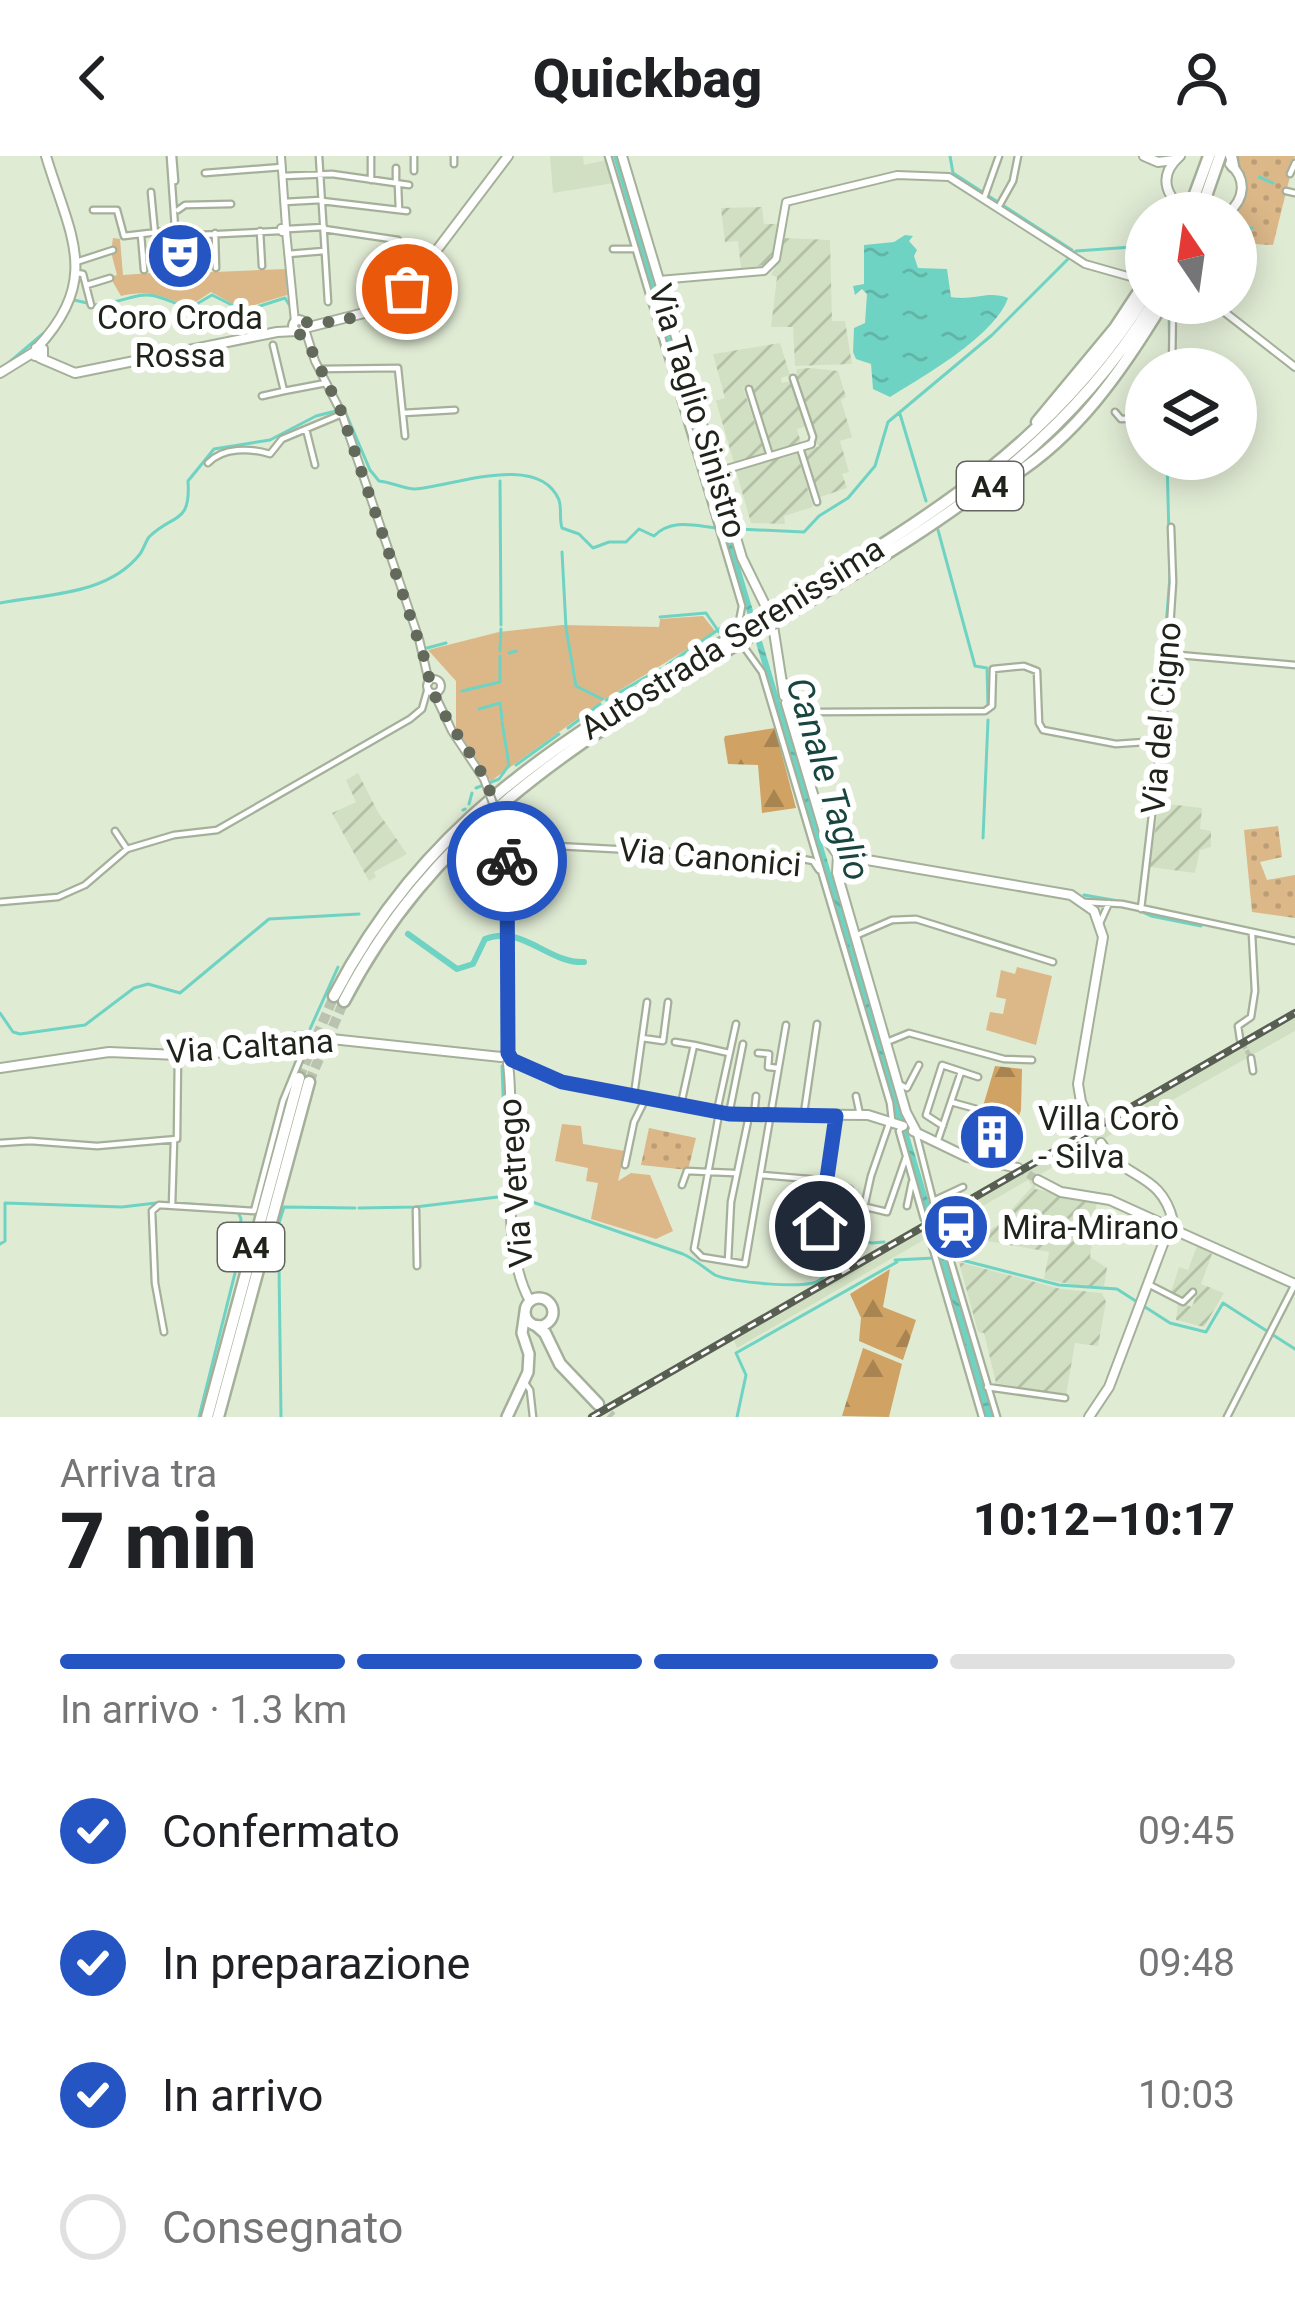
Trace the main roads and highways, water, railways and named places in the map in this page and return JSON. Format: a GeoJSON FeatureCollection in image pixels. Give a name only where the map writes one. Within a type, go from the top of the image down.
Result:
{"type":"FeatureCollection","features":[{"type":"Feature","properties":{"kind":"highway"},"geometry":{"type":"LineString","coordinates":[[1200,192],[1209,156]]}},
{"type":"Feature","properties":{"kind":"highway"},"geometry":{"type":"LineString","coordinates":[[1204,192],[1220,156]]}},
{"type":"Feature","properties":{"kind":"highway"},"geometry":{"type":"LineString","coordinates":[[955,498],[1036,423],[1125,310]]}},
{"type":"Feature","properties":{"kind":"highway","name":"Autostrada Serenissima"},"geometry":{"type":"LineString","coordinates":[[779,614],[955,498],[1011,454],[1057,412],[1126,324]]}},
{"type":"Feature","properties":{"kind":"highway","name":"Autostrada Serenissima"},"geometry":{"type":"LineString","coordinates":[[339,999],[404,904],[491,810],[583,740],[722,648],[916,536],[991,485],[1055,428],[1102,376],[1138,324]]}},
{"type":"Feature","properties":{"kind":"highway"},"geometry":{"type":"LineString","coordinates":[[916,536],[1021,471],[1080,418],[1116,376],[1149,324]]}},
{"type":"Feature","properties":{"kind":"highway","name":"A4"},"geometry":{"type":"LineString","coordinates":[[207,1417],[280,1138],[304,1080],[218,1417]]}},
{"type":"Feature","properties":{"kind":"highway"},"geometry":{"type":"LineString","coordinates":[[542,1327],[560,1364],[598,1404]]}},
{"type":"Feature","properties":{"kind":"main road"},"geometry":{"type":"LineString","coordinates":[[0,373],[40,353],[69,307],[77,267],[46,156]]}},
{"type":"Feature","properties":{"kind":"main road"},"geometry":{"type":"LineString","coordinates":[[40,353],[55,366],[80,372],[372,311],[405,292],[508,156]]}},
{"type":"Feature","properties":{"kind":"main road","name":"Via Taglio Sinistro"},"geometry":{"type":"LineString","coordinates":[[622,156],[742,558],[772,620],[778,663],[791,699],[789,719],[826,838],[838,855],[835,867],[898,1083],[905,1124]]}},
{"type":"Feature","properties":{"kind":"main road"},"geometry":{"type":"LineString","coordinates":[[1144,156],[1158,162],[1178,158]]}},
{"type":"Feature","properties":{"kind":"main road"},"geometry":{"type":"LineString","coordinates":[[1144,156],[1166,180],[1170,192]]}},
{"type":"Feature","properties":{"kind":"main road"},"geometry":{"type":"LineString","coordinates":[[1209,156],[1232,161],[1242,192]]}},
{"type":"Feature","properties":{"kind":"main road"},"geometry":{"type":"LineString","coordinates":[[1166,180],[1178,158]]}},
{"type":"Feature","properties":{"kind":"main road"},"geometry":{"type":"LineString","coordinates":[[838,855],[986,878],[1102,906],[1102,956],[1078,1093],[1092,1125]]}},
{"type":"Feature","properties":{"kind":"main road","name":"Via Caltana"},"geometry":{"type":"LineString","coordinates":[[0,1068],[109,1052],[206,1055],[303,1036],[507,1058],[562,1082],[722,1112],[860,1115],[905,1124],[967,1156],[1018,1168]]}},
{"type":"Feature","properties":{"kind":"main road","name":"Via Vetrego"},"geometry":{"type":"LineString","coordinates":[[507,1058],[511,1203],[519,1276],[528,1307],[542,1327],[553,1313],[549,1301],[539,1298],[528,1307],[523,1330],[529,1361],[525,1382],[507,1417]]}},
{"type":"Feature","properties":{"kind":"main road"},"geometry":{"type":"LineString","coordinates":[[1089,1417],[1105,1396],[1170,1225],[1169,1208],[1154,1184],[1118,1164],[1101,1143]]}},
{"type":"Feature","properties":{"kind":"main road"},"geometry":{"type":"LineString","coordinates":[[1038,1180],[1054,1190],[1106,1199],[1153,1218],[1295,1284]]}},
{"type":"Feature","properties":{"kind":"main road"},"geometry":{"type":"LineString","coordinates":[[523,1330],[542,1327]]}},
{"type":"Feature","properties":{"kind":"water"},"geometry":{"type":"Polygon","coordinates":[[[913,236],[909,241],[917,250],[918,268],[947,269],[951,297],[1008,298],[973,341],[890,397],[873,389],[871,364],[856,359],[853,352],[854,328],[865,323],[867,294],[862,289],[855,295],[853,286],[864,284],[864,245],[894,242],[913,236]]]}},
{"type":"Feature","properties":{"kind":"water"},"geometry":{"type":"Polygon","coordinates":[[[645,248],[993,1417],[986,1417],[952,1307],[640,250],[645,248]]]}},
{"type":"Feature","properties":{"kind":"waterway","name":"Canale Taglio"},"geometry":{"type":"LineString","coordinates":[[616,156],[645,256]]}},
{"type":"Feature","properties":{"kind":"waterway"},"geometry":{"type":"LineString","coordinates":[[950,156],[953,173],[1072,250]]}},
{"type":"Feature","properties":{"kind":"waterway"},"geometry":{"type":"LineString","coordinates":[[1259,177],[1273,183]]}},
{"type":"Feature","properties":{"kind":"waterway"},"geometry":{"type":"LineString","coordinates":[[738,529],[804,532],[848,498],[875,466],[888,422],[992,335],[1076,251],[1125,248]]}},
{"type":"Feature","properties":{"kind":"waterway"},"geometry":{"type":"LineString","coordinates":[[94,305],[148,295],[188,309],[212,295],[244,311],[285,298],[290,306]]}},
{"type":"Feature","properties":{"kind":"waterway"},"geometry":{"type":"LineString","coordinates":[[74,300],[87,303]]}},
{"type":"Feature","properties":{"kind":"waterway"},"geometry":{"type":"LineString","coordinates":[[1169,324],[1170,348]]}},
{"type":"Feature","properties":{"kind":"waterway"},"geometry":{"type":"LineString","coordinates":[[6,365],[45,332]]}},
{"type":"Feature","properties":{"kind":"waterway"},"geometry":{"type":"LineString","coordinates":[[0,603],[76,590],[111,578],[140,554],[149,537],[183,512],[188,481],[214,449],[270,440],[316,416],[344,409],[379,481],[415,489],[493,475],[533,477],[549,485],[559,500],[562,528],[579,534],[593,548],[626,542],[639,529],[654,536],[676,525],[718,528]]}},
{"type":"Feature","properties":{"kind":"waterway"},"geometry":{"type":"LineString","coordinates":[[900,414],[926,501]]}},
{"type":"Feature","properties":{"kind":"waterway"},"geometry":{"type":"LineString","coordinates":[[1157,738],[1170,576],[1168,480]]}},
{"type":"Feature","properties":{"kind":"waterway"},"geometry":{"type":"LineString","coordinates":[[500,481],[501,625]]}},
{"type":"Feature","properties":{"kind":"waterway"},"geometry":{"type":"LineString","coordinates":[[938,530],[975,666],[987,668],[988,707]]}},
{"type":"Feature","properties":{"kind":"waterway"},"geometry":{"type":"LineString","coordinates":[[562,552],[566,628],[576,686],[602,699]]}},
{"type":"Feature","properties":{"kind":"waterway"},"geometry":{"type":"LineString","coordinates":[[660,617],[706,613],[719,632]]}},
{"type":"Feature","properties":{"kind":"waterway"},"geometry":{"type":"LineString","coordinates":[[667,665],[735,622]]}},
{"type":"Feature","properties":{"kind":"waterway"},"geometry":{"type":"LineString","coordinates":[[500,651],[501,629]]}},
{"type":"Feature","properties":{"kind":"waterway"},"geometry":{"type":"LineString","coordinates":[[427,648],[446,643]]}},
{"type":"Feature","properties":{"kind":"waterway"},"geometry":{"type":"LineString","coordinates":[[509,653],[516,651]]}},
{"type":"Feature","properties":{"kind":"waterway"},"geometry":{"type":"LineString","coordinates":[[462,691],[500,682],[500,656]]}},
{"type":"Feature","properties":{"kind":"waterway"},"geometry":{"type":"LineString","coordinates":[[606,700],[660,669]]}},
{"type":"Feature","properties":{"kind":"waterway"},"geometry":{"type":"LineString","coordinates":[[479,709],[500,703],[502,719]]}},
{"type":"Feature","properties":{"kind":"waterway"},"geometry":{"type":"LineString","coordinates":[[568,728],[600,704]]}},
{"type":"Feature","properties":{"kind":"waterway"},"geometry":{"type":"LineString","coordinates":[[983,838],[988,720]]}},
{"type":"Feature","properties":{"kind":"waterway"},"geometry":{"type":"LineString","coordinates":[[476,788],[499,779],[509,765],[502,722]]}},
{"type":"Feature","properties":{"kind":"waterway"},"geometry":{"type":"LineString","coordinates":[[516,765],[559,734]]}},
{"type":"Feature","properties":{"kind":"waterway"},"geometry":{"type":"LineString","coordinates":[[1155,771],[1156,745]]}},
{"type":"Feature","properties":{"kind":"waterway"},"geometry":{"type":"LineString","coordinates":[[469,804],[472,793]]}},
{"type":"Feature","properties":{"kind":"waterway"},"geometry":{"type":"LineString","coordinates":[[1084,895],[1124,902]]}},
{"type":"Feature","properties":{"kind":"waterway"},"geometry":{"type":"LineString","coordinates":[[1138,910],[1201,926]]}},
{"type":"Feature","properties":{"kind":"waterway"},"geometry":{"type":"LineString","coordinates":[[0,1013],[13,1032],[20,1034],[85,1025],[134,988],[148,984],[180,993],[269,919],[359,914]]}},
{"type":"Feature","properties":{"kind":"waterway"},"geometry":{"type":"LineString","coordinates":[[408,934],[457,969],[473,964],[485,939],[498,936],[584,962]]}},
{"type":"Feature","properties":{"kind":"waterway"},"geometry":{"type":"LineString","coordinates":[[503,1047],[504,936]]}},
{"type":"Feature","properties":{"kind":"waterway"},"geometry":{"type":"LineString","coordinates":[[1280,936],[1295,938]]}},
{"type":"Feature","properties":{"kind":"waterway"},"geometry":{"type":"LineString","coordinates":[[310,1029],[338,967]]}},
{"type":"Feature","properties":{"kind":"waterway"},"geometry":{"type":"LineString","coordinates":[[282,1097],[301,1049]]}},
{"type":"Feature","properties":{"kind":"waterway"},"geometry":{"type":"LineString","coordinates":[[502,1066],[505,1148]]}},
{"type":"Feature","properties":{"kind":"waterway"},"geometry":{"type":"LineString","coordinates":[[257,1190],[262,1170]]}},
{"type":"Feature","properties":{"kind":"waterway"},"geometry":{"type":"LineString","coordinates":[[359,1208],[506,1196]]}},
{"type":"Feature","properties":{"kind":"waterway"},"geometry":{"type":"LineString","coordinates":[[515,1196],[683,1254],[723,1278],[751,1282],[820,1280],[829,1265],[835,1235],[884,1242]]}},
{"type":"Feature","properties":{"kind":"waterway"},"geometry":{"type":"LineString","coordinates":[[0,1244],[5,1241],[5,1203],[122,1207],[156,1203]]}},
{"type":"Feature","properties":{"kind":"waterway"},"geometry":{"type":"LineString","coordinates":[[172,1203],[236,1207],[241,1219],[240,1256]]}},
{"type":"Feature","properties":{"kind":"waterway"},"geometry":{"type":"LineString","coordinates":[[268,1263],[279,1265],[279,1223],[284,1207],[355,1208]]}},
{"type":"Feature","properties":{"kind":"waterway"},"geometry":{"type":"LineString","coordinates":[[895,1260],[934,1258]]}},
{"type":"Feature","properties":{"kind":"waterway"},"geometry":{"type":"LineString","coordinates":[[954,1258],[1059,1285],[1117,1289],[1170,1323],[1206,1332],[1223,1303],[1295,1349]]}},
{"type":"Feature","properties":{"kind":"waterway"},"geometry":{"type":"LineString","coordinates":[[199,1417],[238,1261]]}},
{"type":"Feature","properties":{"kind":"waterway"},"geometry":{"type":"LineString","coordinates":[[737,1417],[746,1375],[736,1353],[897,1262]]}},
{"type":"Feature","properties":{"kind":"waterway"},"geometry":{"type":"LineString","coordinates":[[279,1265],[281,1417]]}},
{"type":"Feature","properties":{"kind":"tunnel"},"geometry":{"type":"LineString","coordinates":[[299,1078],[334,996]]}},
{"type":"Feature","properties":{"kind":"tunnel"},"geometry":{"type":"LineString","coordinates":[[309,1082],[344,1001]]}},
{"type":"Feature","properties":{"kind":"tunnel"},"geometry":{"type":"LineString","coordinates":[[1240,1039],[1251,1058]]}},
{"type":"Feature","properties":{"kind":"tunnel"},"geometry":{"type":"LineString","coordinates":[[1018,1168],[1038,1180]]}},
{"type":"Feature","properties":{"kind":"tunnel"},"geometry":{"type":"LineString","coordinates":[[924,1219],[930,1239]]}},
{"type":"Feature","properties":{"kind":"tunnel"},"geometry":{"type":"LineString","coordinates":[[598,1404],[612,1417]]}},
{"type":"Feature","properties":{"kind":"railway"},"geometry":{"type":"LineString","coordinates":[[592,1417],[1295,1013]]}},
{"type":"Feature","properties":{"kind":"place","name":"Coro Croda Rossa"},"geometry":{"type":"Point","coordinates":[180,256]}},
{"type":"Feature","properties":{"kind":"place","name":"Villa Corò - Silva"},"geometry":{"type":"Point","coordinates":[992,1137]}},
{"type":"Feature","properties":{"kind":"place","name":"Mira-Mirano"},"geometry":{"type":"Point","coordinates":[956,1227]}}]}
